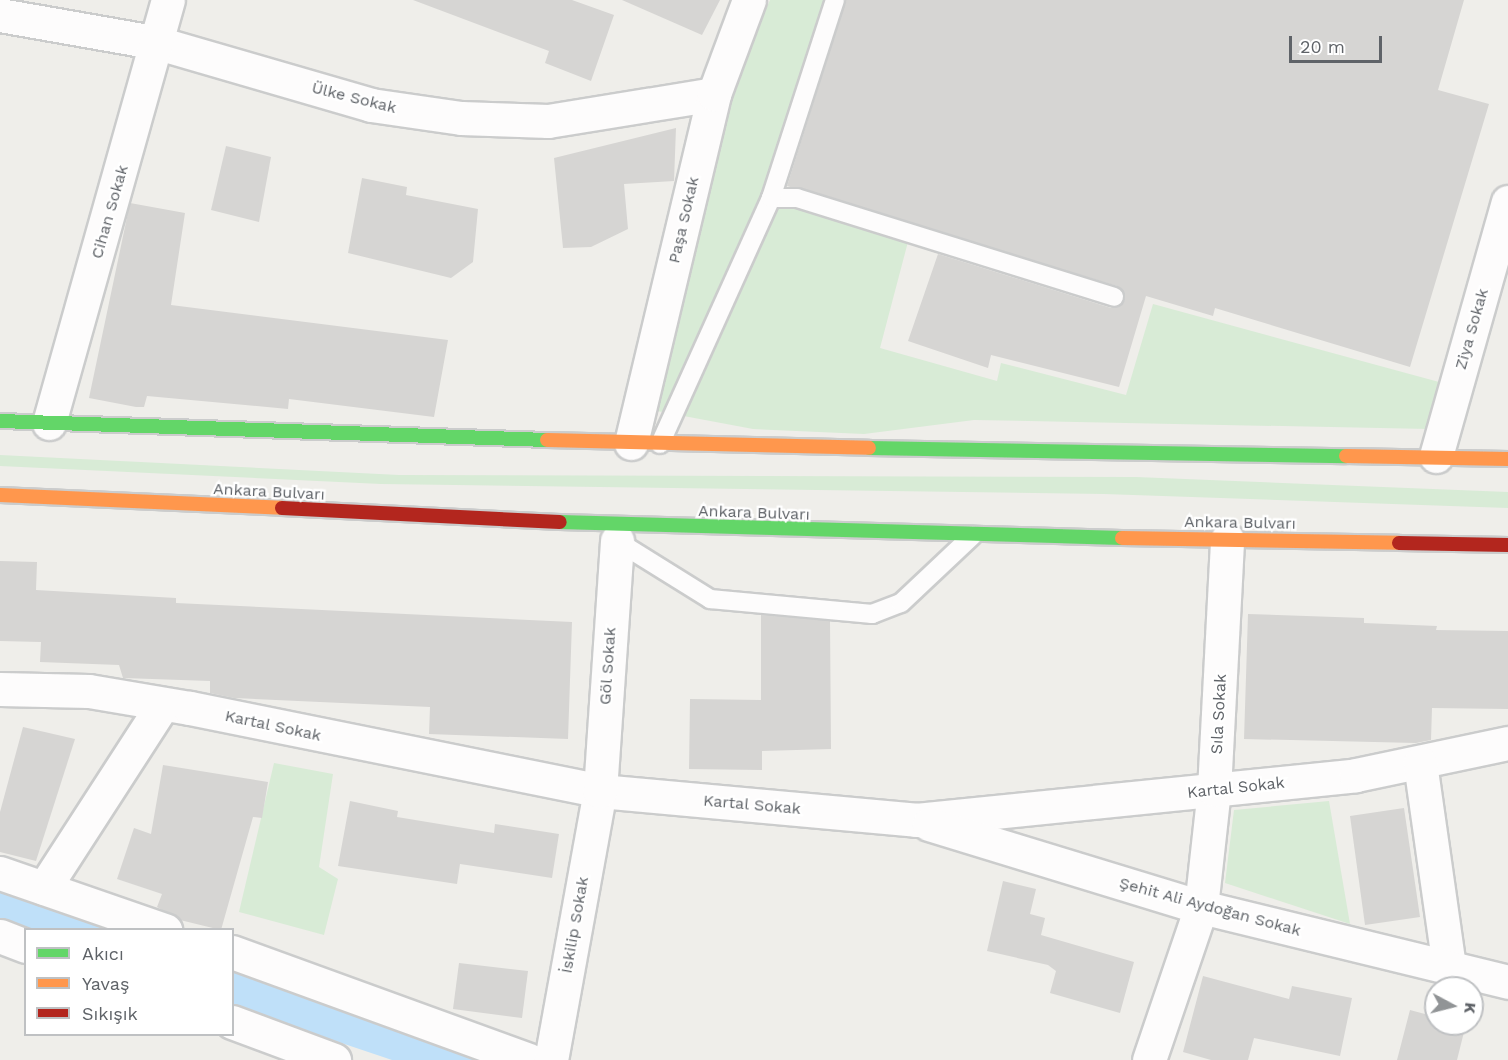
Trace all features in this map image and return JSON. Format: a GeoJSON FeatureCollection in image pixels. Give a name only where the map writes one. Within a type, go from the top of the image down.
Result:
{"type":"FeatureCollection","features":[{"type":"Feature","properties":{"kind":"main road"},"geometry":{"type":"LineString","coordinates":[[0,420],[646,443],[1508,459]]}},
{"type":"Feature","properties":{"kind":"main road","name":"Ankara Bulvarı"},"geometry":{"type":"LineString","coordinates":[[0,495],[972,536],[1508,545]]}},
{"type":"Feature","properties":{"kind":"street","name":"Cihan Sokak"},"geometry":{"type":"LineString","coordinates":[[49,423],[158,43],[168,0]]}},
{"type":"Feature","properties":{"kind":"street","name":"Paşa Sokak"},"geometry":{"type":"LineString","coordinates":[[646,443],[714,94],[749,0]]}},
{"type":"Feature","properties":{"kind":"street","name":"Ülke Sokak"},"geometry":{"type":"LineString","coordinates":[[0,15],[158,43],[371,105],[461,118],[548,121],[714,94]]}},
{"type":"Feature","properties":{"kind":"street","name":"Ziya Sokak"},"geometry":{"type":"LineString","coordinates":[[1436,456],[1508,202]]}},
{"type":"Feature","properties":{"kind":"street","name":"Sıla Sokak"},"geometry":{"type":"LineString","coordinates":[[1149,1060],[1201,907],[1214,790],[1227,539]]}},
{"type":"Feature","properties":{"kind":"street","name":"Göl Sokak"},"geometry":{"type":"LineString","coordinates":[[600,791],[617,541]]}},
{"type":"Feature","properties":{"kind":"street","name":"Kartal Sokak"},"geometry":{"type":"LineString","coordinates":[[0,690],[89,691],[600,791],[916,820],[1214,790],[1420,763],[1508,743]]}},
{"type":"Feature","properties":{"kind":"street"},"geometry":{"type":"LineString","coordinates":[[44,888],[163,704]]}},
{"type":"Feature","properties":{"kind":"street"},"geometry":{"type":"LineString","coordinates":[[1420,763],[1449,967]]}},
{"type":"Feature","properties":{"kind":"street","name":"İskilip Sokak"},"geometry":{"type":"LineString","coordinates":[[551,1060],[600,791]]}},
{"type":"Feature","properties":{"kind":"street","name":"Şehit Ali Aydoğan Sokak"},"geometry":{"type":"LineString","coordinates":[[916,820],[1201,907],[1508,982]]}},
{"type":"Feature","properties":{"kind":"street"},"geometry":{"type":"LineString","coordinates":[[0,873],[159,928]]}},
{"type":"Feature","properties":{"kind":"street"},"geometry":{"type":"LineString","coordinates":[[0,936],[24,945]]}},
{"type":"Feature","properties":{"kind":"street"},"geometry":{"type":"LineString","coordinates":[[234,953],[529,1060]]}},
{"type":"Feature","properties":{"kind":"street"},"geometry":{"type":"LineString","coordinates":[[234,1023],[334,1060]]}},
{"type":"Feature","properties":{"kind":"lane"},"geometry":{"type":"LineString","coordinates":[[646,443],[771,198],[835,0]]}},
{"type":"Feature","properties":{"kind":"lane"},"geometry":{"type":"LineString","coordinates":[[771,198],[797,198],[1114,297]]}},
{"type":"Feature","properties":{"kind":"lane"},"geometry":{"type":"LineString","coordinates":[[617,541],[710,599],[872,614],[901,603],[972,536]]}},
{"type":"Feature","properties":{"kind":"green space"},"geometry":{"type":"Polygon","coordinates":[[[770,0],[828,0],[770,195],[909,238],[880,348],[997,381],[1001,363],[1126,395],[1153,304],[1439,382],[1429,429],[974,420],[864,434],[753,429],[657,411],[736,76],[770,0]]]}},
{"type":"Feature","properties":{"kind":"green space"},"geometry":{"type":"Polygon","coordinates":[[[0,455],[399,475],[1136,477],[1508,492],[1508,508],[1104,494],[381,484],[0,466],[0,455]]]}},
{"type":"Feature","properties":{"kind":"green space"},"geometry":{"type":"Polygon","coordinates":[[[274,763],[333,774],[319,867],[338,879],[324,935],[239,912],[274,763]]]}},
{"type":"Feature","properties":{"kind":"green space"},"geometry":{"type":"Polygon","coordinates":[[[1329,801],[1350,924],[1225,883],[1234,810],[1329,801]]]}},
{"type":"Feature","properties":{"kind":"water"},"geometry":{"type":"Polygon","coordinates":[[[0,888],[116,928],[24,929],[0,923],[0,888]]]}},
{"type":"Feature","properties":{"kind":"water"},"geometry":{"type":"Polygon","coordinates":[[[234,969],[498,1060],[392,1060],[234,1005],[234,969]]]}},
{"type":"Feature","properties":{"kind":"building"},"geometry":{"type":"Polygon","coordinates":[[[413,0],[572,0],[614,15],[591,81],[545,63],[549,51],[413,0]]]}},
{"type":"Feature","properties":{"kind":"building"},"geometry":{"type":"Polygon","coordinates":[[[622,0],[720,0],[702,35],[622,0]]]}},
{"type":"Feature","properties":{"kind":"building"},"geometry":{"type":"Polygon","coordinates":[[[846,0],[1464,0],[1438,90],[1489,104],[1410,367],[1215,308],[1213,316],[1146,296],[1119,387],[991,355],[988,368],[908,341],[938,254],[1111,308],[1121,306],[1125,295],[1117,286],[787,186],[846,0]]]}},
{"type":"Feature","properties":{"kind":"building"},"geometry":{"type":"Polygon","coordinates":[[[676,128],[674,181],[624,184],[628,229],[591,247],[563,248],[554,158],[676,128]]]}},
{"type":"Feature","properties":{"kind":"building"},"geometry":{"type":"Polygon","coordinates":[[[226,146],[271,157],[259,222],[211,210],[226,146]]]}},
{"type":"Feature","properties":{"kind":"building"},"geometry":{"type":"Polygon","coordinates":[[[362,178],[407,187],[406,195],[478,209],[473,262],[451,278],[348,253],[362,178]]]}},
{"type":"Feature","properties":{"kind":"building"},"geometry":{"type":"Polygon","coordinates":[[[130,203],[185,213],[171,305],[448,340],[434,417],[289,399],[288,409],[147,396],[144,407],[136,407],[89,398],[130,203]]]}},
{"type":"Feature","properties":{"kind":"building"},"geometry":{"type":"Polygon","coordinates":[[[0,561],[37,562],[36,590],[176,598],[176,603],[572,622],[568,739],[429,734],[430,707],[234,698],[210,693],[210,681],[123,678],[119,665],[40,662],[41,642],[0,641],[0,561]]]}},
{"type":"Feature","properties":{"kind":"building"},"geometry":{"type":"Polygon","coordinates":[[[1248,614],[1364,618],[1364,623],[1437,626],[1436,630],[1508,631],[1508,709],[1432,708],[1431,740],[1416,743],[1244,739],[1248,614]]]}},
{"type":"Feature","properties":{"kind":"building"},"geometry":{"type":"Polygon","coordinates":[[[761,615],[830,621],[831,749],[762,751],[762,770],[689,769],[690,699],[761,700],[761,615]]]}},
{"type":"Feature","properties":{"kind":"building"},"geometry":{"type":"Polygon","coordinates":[[[23,727],[75,739],[36,861],[0,852],[0,812],[23,727]]]}},
{"type":"Feature","properties":{"kind":"building"},"geometry":{"type":"Polygon","coordinates":[[[163,765],[268,782],[262,818],[253,817],[222,928],[180,920],[157,907],[162,894],[117,879],[134,828],[151,834],[163,765]]]}},
{"type":"Feature","properties":{"kind":"building"},"geometry":{"type":"Polygon","coordinates":[[[350,801],[398,811],[397,817],[494,833],[495,824],[559,834],[552,878],[460,864],[457,884],[338,866],[350,801]]]}},
{"type":"Feature","properties":{"kind":"building"},"geometry":{"type":"Polygon","coordinates":[[[1404,808],[1420,917],[1365,925],[1350,816],[1404,808]]]}},
{"type":"Feature","properties":{"kind":"building"},"geometry":{"type":"Polygon","coordinates":[[[1003,881],[1036,889],[1030,914],[1045,918],[1041,935],[1134,962],[1120,1013],[1050,993],[1056,971],[1048,965],[987,951],[1003,881]]]}},
{"type":"Feature","properties":{"kind":"building"},"geometry":{"type":"Polygon","coordinates":[[[459,963],[528,971],[522,1018],[453,1009],[459,963]]]}},
{"type":"Feature","properties":{"kind":"building"},"geometry":{"type":"Polygon","coordinates":[[[1203,976],[1289,999],[1292,986],[1352,998],[1340,1056],[1254,1038],[1248,1060],[1211,1060],[1183,1052],[1203,976]]]}},
{"type":"Feature","properties":{"kind":"building"},"geometry":{"type":"Polygon","coordinates":[[[1410,1010],[1424,1014],[1424,1036],[1463,1036],[1457,1060],[1397,1060],[1410,1010]]]}},
{"type":"Feature","properties":{"kind":"traffic: fast"},"geometry":{"type":"LineString","coordinates":[[0,421],[547,440]]}},
{"type":"Feature","properties":{"kind":"traffic: fast"},"geometry":{"type":"LineString","coordinates":[[869,448],[1346,456]]}},
{"type":"Feature","properties":{"kind":"traffic: fast"},"geometry":{"type":"LineString","coordinates":[[560,522],[1122,538]]}},
{"type":"Feature","properties":{"kind":"traffic: slow"},"geometry":{"type":"LineString","coordinates":[[547,440],[869,448]]}},
{"type":"Feature","properties":{"kind":"traffic: slow"},"geometry":{"type":"LineString","coordinates":[[1346,456],[1508,459]]}},
{"type":"Feature","properties":{"kind":"traffic: slow"},"geometry":{"type":"LineString","coordinates":[[0,495],[282,508]]}},
{"type":"Feature","properties":{"kind":"traffic: slow"},"geometry":{"type":"LineString","coordinates":[[1122,538],[1399,543]]}},
{"type":"Feature","properties":{"kind":"traffic: jam"},"geometry":{"type":"LineString","coordinates":[[282,508],[560,522]]}},
{"type":"Feature","properties":{"kind":"traffic: jam"},"geometry":{"type":"LineString","coordinates":[[1399,543],[1508,545]]}}]}
